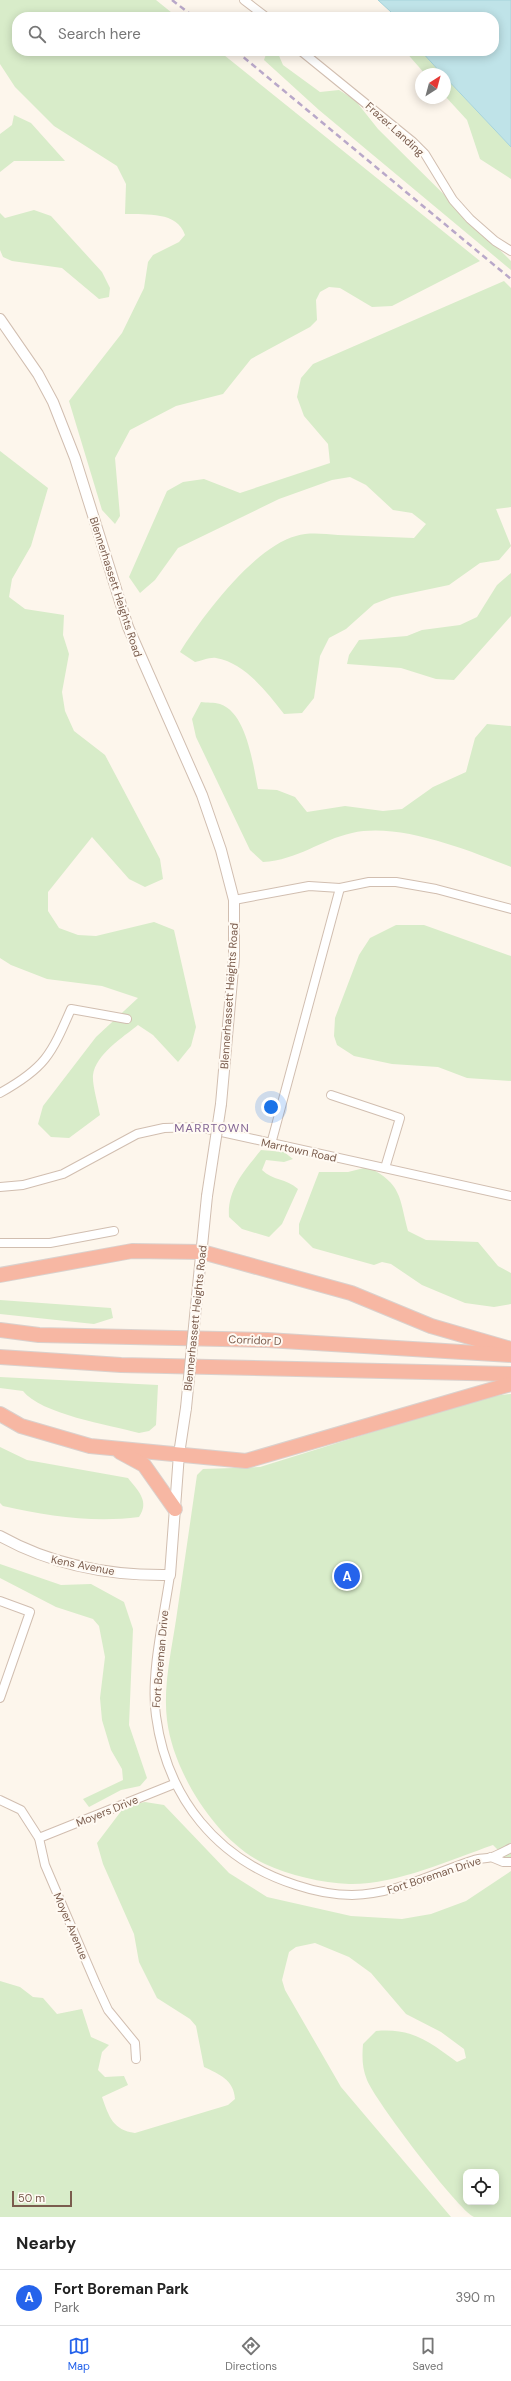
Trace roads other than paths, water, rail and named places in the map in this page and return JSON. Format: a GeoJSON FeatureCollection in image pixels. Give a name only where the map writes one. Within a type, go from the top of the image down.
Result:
{"type":"FeatureCollection","features":[{"type":"Feature","properties":{"kind":"highway"},"geometry":{"type":"LineString","coordinates":[[0,1275],[132,1252],[202,1252],[351,1293],[431,1326],[511,1348]]}},
{"type":"Feature","properties":{"kind":"highway","name":"Corridor D"},"geometry":{"type":"LineString","coordinates":[[0,1330],[39,1335],[267,1340],[511,1355]]}},
{"type":"Feature","properties":{"kind":"highway"},"geometry":{"type":"LineString","coordinates":[[0,1357],[121,1365],[511,1374]]}},
{"type":"Feature","properties":{"kind":"highway"},"geometry":{"type":"LineString","coordinates":[[0,1414],[21,1426],[90,1446],[246,1461],[291,1450],[511,1384]]}},
{"type":"Feature","properties":{"kind":"highway"},"geometry":{"type":"LineString","coordinates":[[111,1448],[132,1457],[144,1465],[175,1509]]}},
{"type":"Feature","properties":{"kind":"street"},"geometry":{"type":"LineString","coordinates":[[244,0],[260,12]]}},
{"type":"Feature","properties":{"kind":"street","name":"Frazer Landing"},"geometry":{"type":"LineString","coordinates":[[307,56],[413,142],[425,154],[453,200],[470,219],[495,241],[511,250]]}},
{"type":"Feature","properties":{"kind":"street","name":"Blennerhassett Heights Road"},"geometry":{"type":"LineString","coordinates":[[0,319],[38,374],[53,402],[75,458],[128,627],[145,671],[202,795],[221,850],[234,900],[234,958],[221,1104],[207,1196],[186,1408],[179,1454],[170,1575]]}},
{"type":"Feature","properties":{"kind":"street"},"geometry":{"type":"LineString","coordinates":[[234,900],[309,886],[340,888],[369,882],[396,882],[436,889],[511,908]]}},
{"type":"Feature","properties":{"kind":"street"},"geometry":{"type":"LineString","coordinates":[[271,1144],[340,888]]}},
{"type":"Feature","properties":{"kind":"street"},"geometry":{"type":"LineString","coordinates":[[0,1093],[22,1081],[42,1065],[56,1044],[71,1009],[127,1019]]}},
{"type":"Feature","properties":{"kind":"street"},"geometry":{"type":"LineString","coordinates":[[331,1095],[400,1118],[385,1168]]}},
{"type":"Feature","properties":{"kind":"street","name":"Marrtown Road"},"geometry":{"type":"LineString","coordinates":[[0,1187],[23,1185],[63,1174],[137,1134],[164,1128],[199,1127],[511,1196]]}},
{"type":"Feature","properties":{"kind":"street"},"geometry":{"type":"LineString","coordinates":[[0,1243],[50,1244],[114,1231]]}},
{"type":"Feature","properties":{"kind":"street","name":"Kens Avenue"},"geometry":{"type":"LineString","coordinates":[[0,1536],[26,1551],[56,1562],[112,1572],[170,1575]]}},
{"type":"Feature","properties":{"kind":"street","name":"Fort Boreman Drive"},"geometry":{"type":"LineString","coordinates":[[170,1575],[161,1634],[155,1714],[161,1745],[174,1784],[192,1812],[210,1834],[233,1855],[259,1871],[281,1880],[326,1893],[352,1895],[386,1891],[420,1882],[475,1860],[492,1857],[511,1848]]}},
{"type":"Feature","properties":{"kind":"street"},"geometry":{"type":"LineString","coordinates":[[0,1601],[30,1612],[0,1698]]}},
{"type":"Feature","properties":{"kind":"street","name":"Moyers Drive"},"geometry":{"type":"LineString","coordinates":[[39,1838],[174,1784]]}},
{"type":"Feature","properties":{"kind":"street","name":"Moyer Avenue"},"geometry":{"type":"LineString","coordinates":[[0,1800],[22,1810],[39,1838],[45,1865],[96,1984],[108,2010],[135,2043],[136,2058]]}},
{"type":"Feature","properties":{"kind":"street","name":"Fort Boreman Drive"},"geometry":{"type":"LineString","coordinates":[[492,1857],[503,1862],[511,1862]]}},
{"type":"Feature","properties":{"kind":"water"},"geometry":{"type":"Polygon","coordinates":[[[378,0],[511,0],[511,147],[451,83],[451,68],[437,68],[426,56],[499,56],[499,12],[391,12],[378,0]]]}},
{"type":"Feature","properties":{"kind":"railway"},"geometry":{"type":"LineString","coordinates":[[172,0],[188,12]]}},
{"type":"Feature","properties":{"kind":"railway"},"geometry":{"type":"LineString","coordinates":[[242,56],[511,279]]}},
{"type":"Feature","properties":{"kind":"place","name":"Fort Boreman Park"},"geometry":{"type":"Point","coordinates":[347,1576]}},
{"type":"Feature","properties":{"kind":"district","name":"MARRTOWN"},"geometry":{"type":"Point","coordinates":[212,1128]}}]}
